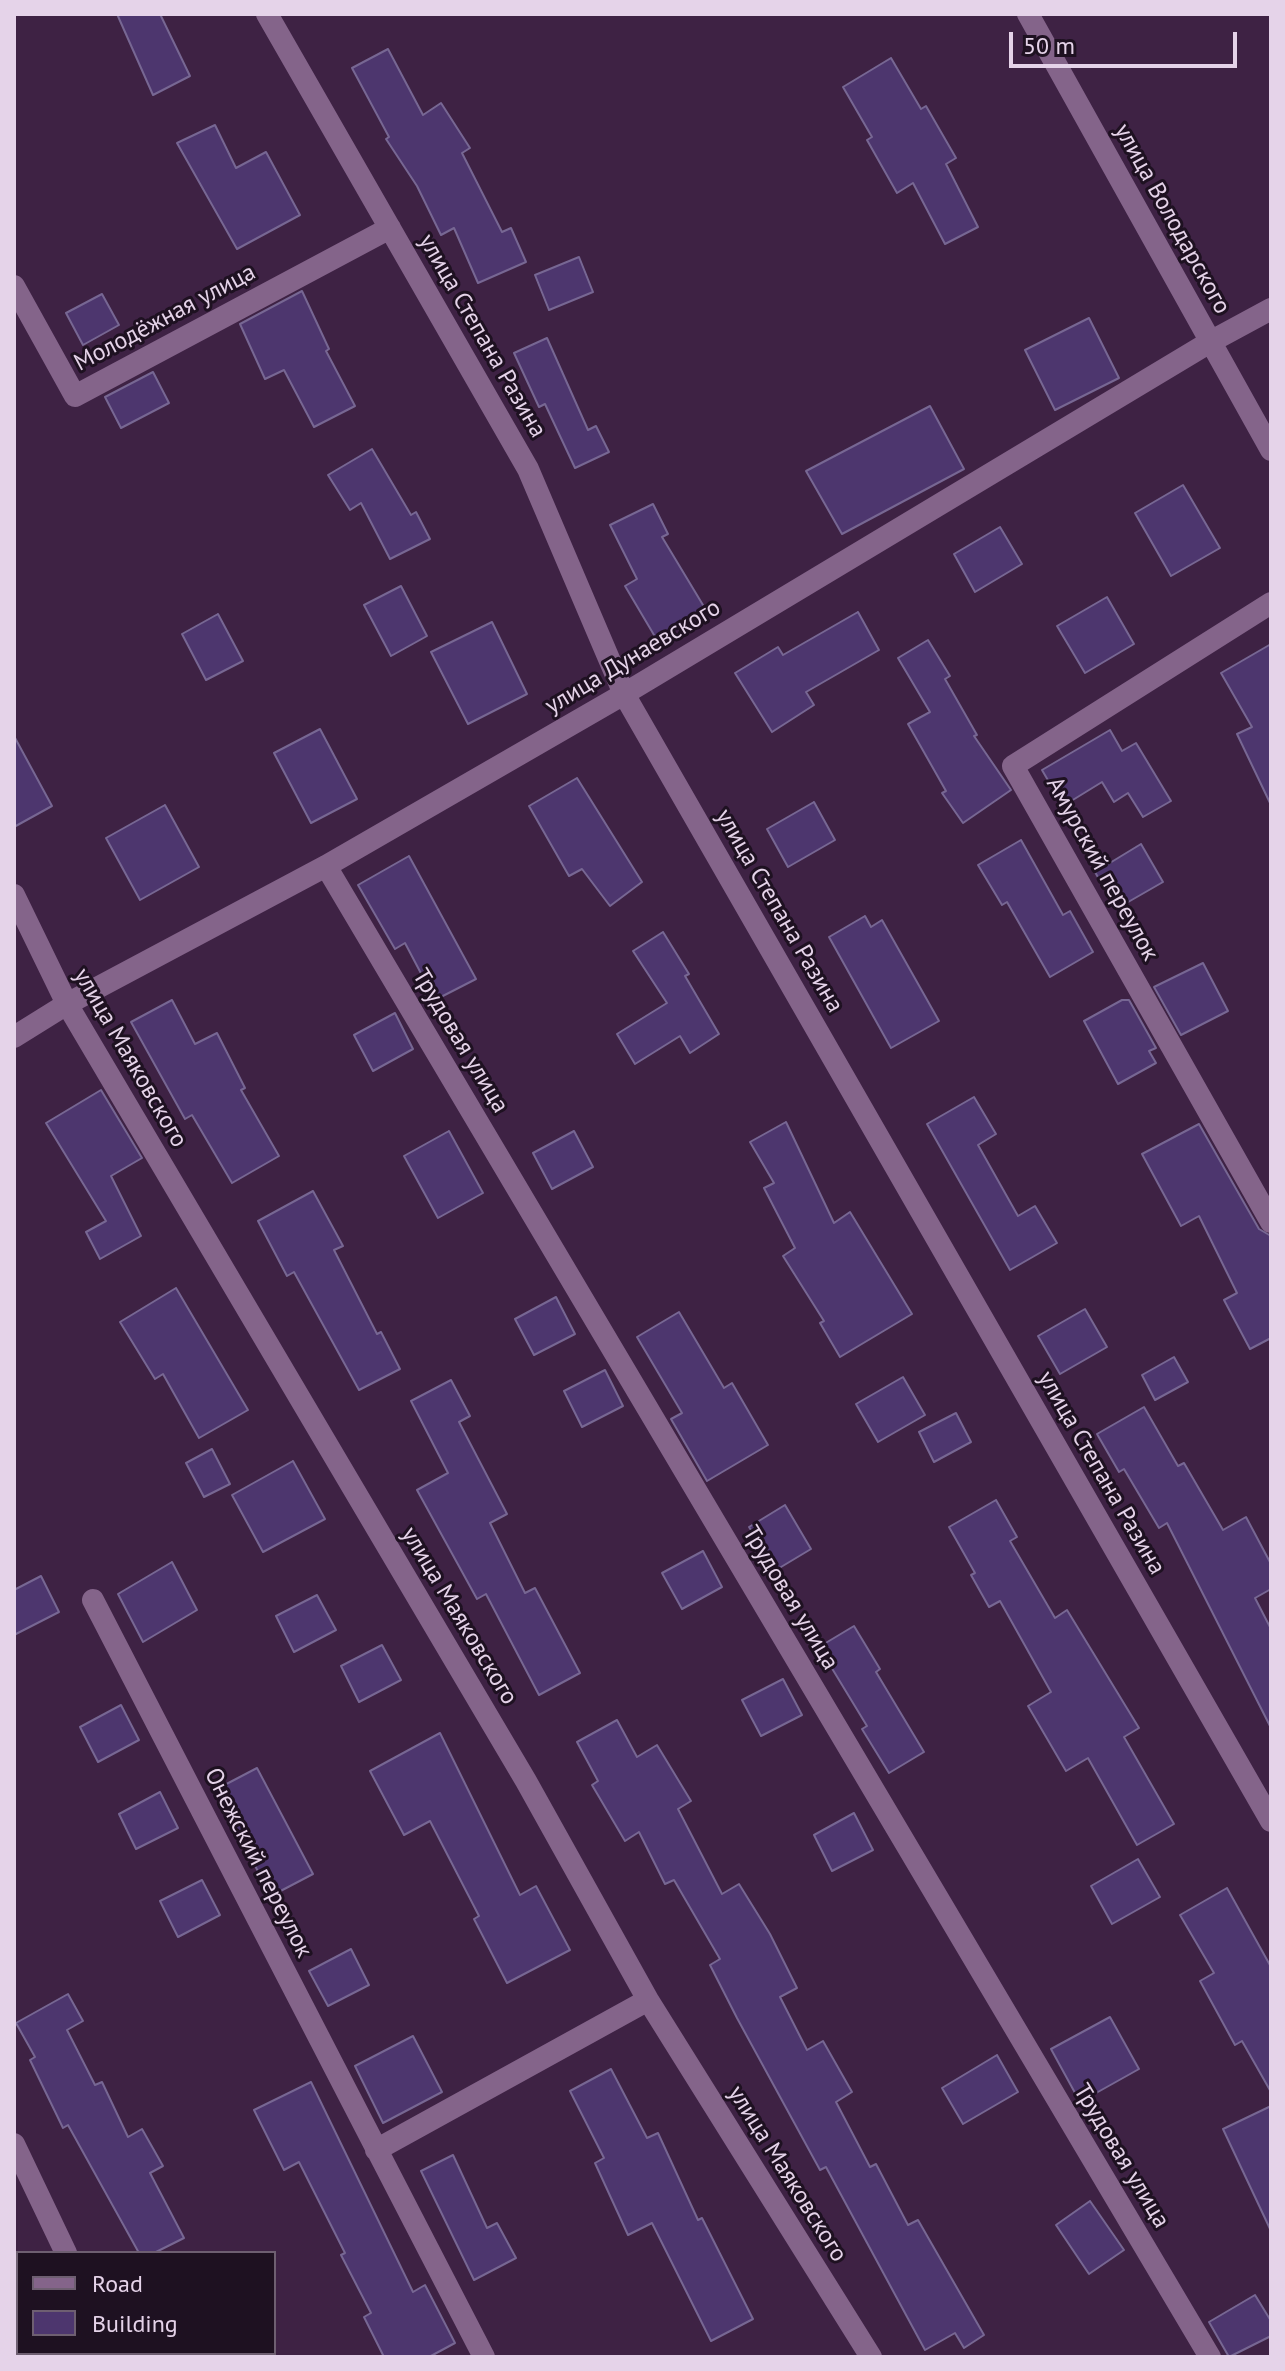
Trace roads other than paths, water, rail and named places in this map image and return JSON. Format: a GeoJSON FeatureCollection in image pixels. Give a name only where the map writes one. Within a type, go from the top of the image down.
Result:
{"type":"FeatureCollection","features":[{"type":"Feature","properties":{"kind":"street","name":"улица Степана Разина"},"geometry":{"type":"LineString","coordinates":[[267,14],[528,469],[624,694],[1271,1821]]}},
{"type":"Feature","properties":{"kind":"street","name":"улица Володарского"},"geometry":{"type":"LineString","coordinates":[[1028,14],[1271,450]]}},
{"type":"Feature","properties":{"kind":"street","name":"Молодёжная улица"},"geometry":{"type":"LineString","coordinates":[[14,286],[75,396],[390,228]]}},
{"type":"Feature","properties":{"kind":"street","name":"улица Дунаевского"},"geometry":{"type":"LineString","coordinates":[[14,1037],[67,1004],[326,866],[624,694],[1210,342],[1271,309]]}},
{"type":"Feature","properties":{"kind":"street","name":"Амурский переулок"},"geometry":{"type":"LineString","coordinates":[[1271,603],[1013,766],[1271,1222]]}},
{"type":"Feature","properties":{"kind":"street","name":"Трудовая улица"},"geometry":{"type":"LineString","coordinates":[[326,866],[1210,2357]]}},
{"type":"Feature","properties":{"kind":"street","name":"улица Маяковского"},"geometry":{"type":"LineString","coordinates":[[14,895],[67,1004],[526,1781],[648,2000],[871,2357]]}},
{"type":"Feature","properties":{"kind":"street","name":"Онежский переулок"},"geometry":{"type":"LineString","coordinates":[[93,1600],[484,2357]]}},
{"type":"Feature","properties":{"kind":"street"},"geometry":{"type":"LineString","coordinates":[[376,2150],[648,2000]]}},
{"type":"Feature","properties":{"kind":"street"},"geometry":{"type":"LineString","coordinates":[[14,2144],[65,2251]]}}]}
